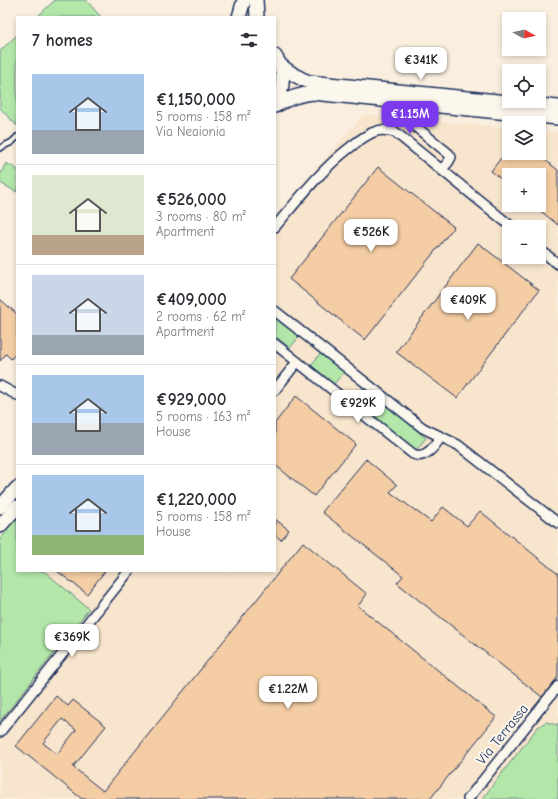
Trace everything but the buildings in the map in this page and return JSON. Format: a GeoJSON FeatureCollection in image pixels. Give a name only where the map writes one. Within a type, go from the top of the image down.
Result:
{"type":"FeatureCollection","features":[{"type":"Feature","properties":{"kind":"main road"},"geometry":{"type":"LineString","coordinates":[[239,16],[244,0]]}},
{"type":"Feature","properties":{"kind":"main road"},"geometry":{"type":"LineString","coordinates":[[256,0],[257,16]]}},
{"type":"Feature","properties":{"kind":"main road"},"geometry":{"type":"LineString","coordinates":[[276,103],[280,96],[282,86],[282,75],[277,60]]}},
{"type":"Feature","properties":{"kind":"main road"},"geometry":{"type":"LineString","coordinates":[[277,60],[288,72],[296,77],[310,82],[558,107]]}},
{"type":"Feature","properties":{"kind":"main road"},"geometry":{"type":"LineString","coordinates":[[276,104],[289,98],[304,94],[318,94],[558,118]]}},
{"type":"Feature","properties":{"kind":"main road"},"geometry":{"type":"LineString","coordinates":[[0,507],[16,489]]}},
{"type":"Feature","properties":{"kind":"main road"},"geometry":{"type":"LineString","coordinates":[[0,526],[16,508]]}},
{"type":"Feature","properties":{"kind":"street"},"geometry":{"type":"LineString","coordinates":[[383,100],[449,154],[451,157],[450,161],[442,170]]}},
{"type":"Feature","properties":{"kind":"street"},"geometry":{"type":"LineString","coordinates":[[276,226],[316,178],[358,141],[379,130],[395,132],[503,220]]}},
{"type":"Feature","properties":{"kind":"street"},"geometry":{"type":"LineString","coordinates":[[546,255],[558,264]]}},
{"type":"Feature","properties":{"kind":"street"},"geometry":{"type":"LineString","coordinates":[[276,311],[423,428],[458,445],[558,523]]}},
{"type":"Feature","properties":{"kind":"street"},"geometry":{"type":"LineString","coordinates":[[276,345],[416,456],[421,456],[427,453],[441,438]]}},
{"type":"Feature","properties":{"kind":"street"},"geometry":{"type":"LineString","coordinates":[[276,389],[298,362]]}},
{"type":"Feature","properties":{"kind":"street"},"geometry":{"type":"LineString","coordinates":[[0,386],[16,394]]}},
{"type":"Feature","properties":{"kind":"street"},"geometry":{"type":"LineString","coordinates":[[0,732],[128,572]]}},
{"type":"Feature","properties":{"kind":"street","name":"Via Terrassa"},"geometry":{"type":"LineString","coordinates":[[468,799],[558,686]]}},
{"type":"Feature","properties":{"kind":"lane"},"geometry":{"type":"LineString","coordinates":[[0,148],[12,142],[16,138]]}},
{"type":"Feature","properties":{"kind":"shaded area"},"geometry":{"type":"Polygon","coordinates":[[[364,114],[502,127],[502,160],[546,160],[546,132],[558,133],[558,799],[0,799],[0,683],[35,572],[276,572],[276,214],[364,114]]]}},
{"type":"Feature","properties":{"kind":"green space"},"geometry":{"type":"Polygon","coordinates":[[[55,0],[86,0],[100,16],[38,16],[55,0]]]}},
{"type":"Feature","properties":{"kind":"green space"},"geometry":{"type":"Polygon","coordinates":[[[16,36],[16,125],[0,108],[0,51],[16,36]]]}},
{"type":"Feature","properties":{"kind":"green space"},"geometry":{"type":"Polygon","coordinates":[[[6,163],[16,168],[16,191],[0,183],[0,175],[6,163]]]}},
{"type":"Feature","properties":{"kind":"green space"},"geometry":{"type":"Polygon","coordinates":[[[276,317],[300,336],[290,348],[276,337],[276,317]]]}},
{"type":"Feature","properties":{"kind":"green space"},"geometry":{"type":"Polygon","coordinates":[[[321,353],[344,372],[334,384],[311,365],[321,353]]]}},
{"type":"Feature","properties":{"kind":"green space"},"geometry":{"type":"Polygon","coordinates":[[[364,387],[426,438],[416,450],[353,400],[364,387]]]}},
{"type":"Feature","properties":{"kind":"green space"},"geometry":{"type":"Polygon","coordinates":[[[16,517],[16,572],[45,572],[89,609],[0,721],[0,539],[7,531],[7,527],[16,517]]]}},
{"type":"Feature","properties":{"kind":"green space"},"geometry":{"type":"Polygon","coordinates":[[[546,722],[556,725],[558,723],[558,799],[482,799],[538,727],[546,722]]]}}]}
